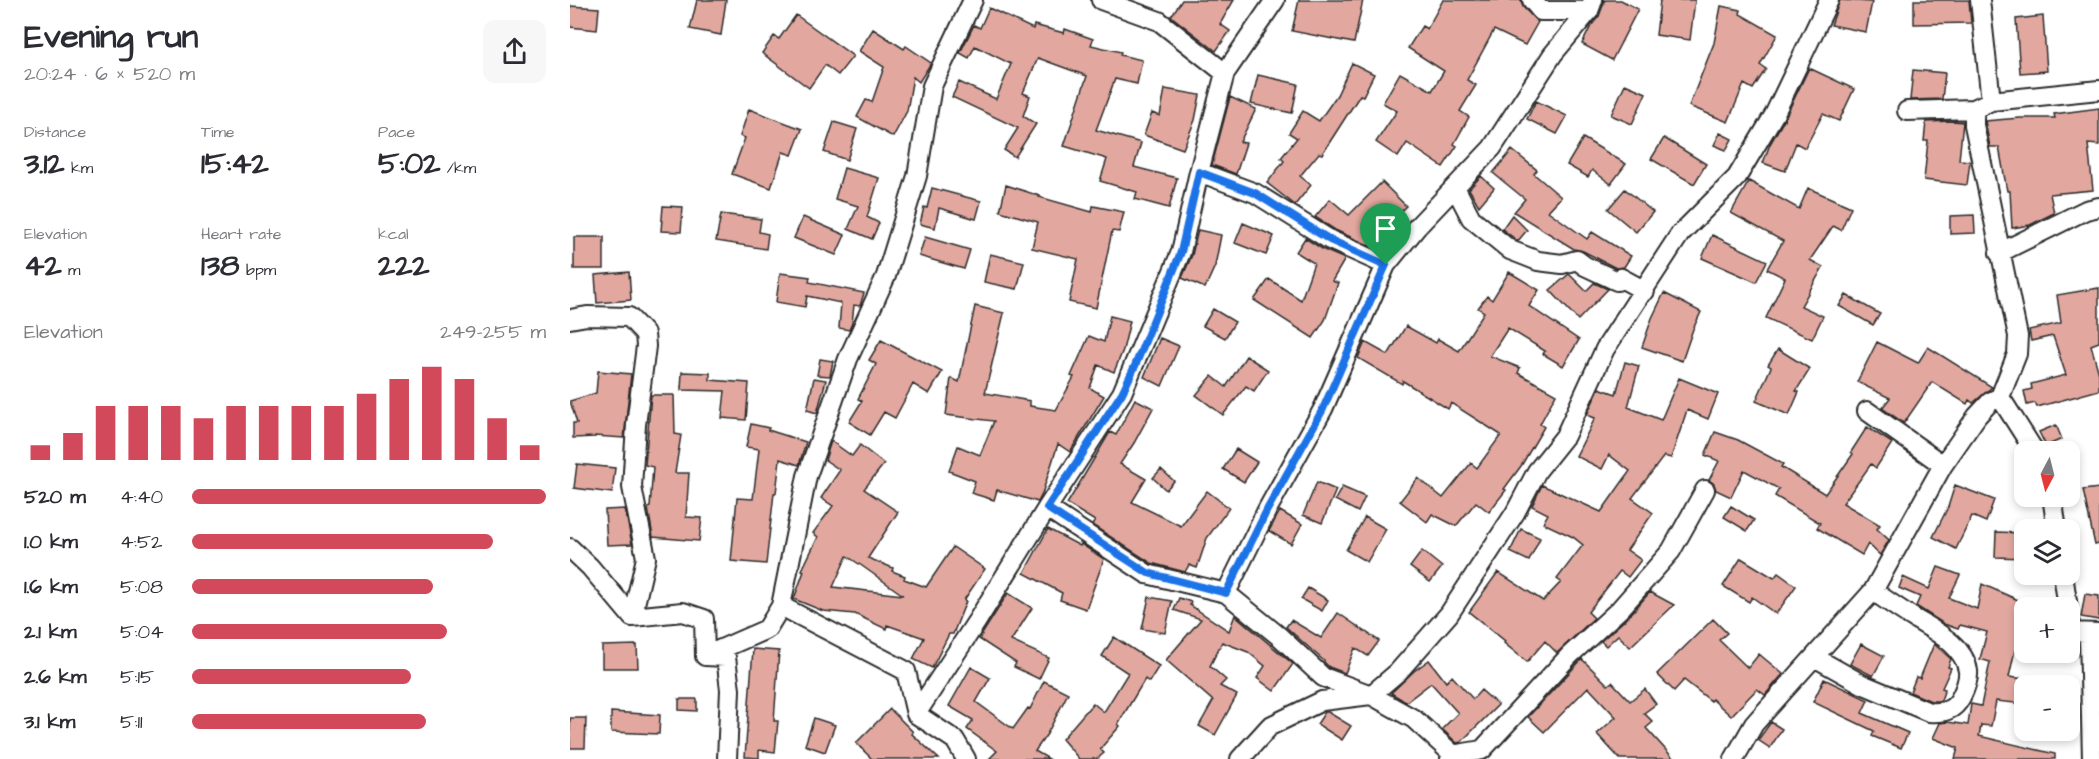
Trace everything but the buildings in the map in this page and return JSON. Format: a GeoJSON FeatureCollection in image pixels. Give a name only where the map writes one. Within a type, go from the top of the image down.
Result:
{"type":"FeatureCollection","features":[{"type":"Feature","properties":{"kind":"street"},"geometry":{"type":"LineString","coordinates":[[705,656],[767,629],[781,606],[807,476],[848,359],[886,276],[917,176],[932,86],[973,0]]}},
{"type":"Feature","properties":{"kind":"street"},"geometry":{"type":"LineString","coordinates":[[1101,0],[1159,21],[1225,73]]}},
{"type":"Feature","properties":{"kind":"street"},"geometry":{"type":"LineString","coordinates":[[916,714],[1122,393],[1181,252],[1225,73],[1275,0]]}},
{"type":"Feature","properties":{"kind":"street"},"geometry":{"type":"LineString","coordinates":[[1532,0],[1541,11],[1591,5]]}},
{"type":"Feature","properties":{"kind":"street"},"geometry":{"type":"LineString","coordinates":[[1240,759],[1270,726],[1322,701],[1371,695],[1398,672],[1449,614],[1515,513],[1537,471],[1565,436],[1605,349],[1645,291],[1680,234],[1737,177],[1774,115],[1829,0]]}},
{"type":"Feature","properties":{"kind":"street"},"geometry":{"type":"LineString","coordinates":[[1980,0],[1991,101]]}},
{"type":"Feature","properties":{"kind":"street"},"geometry":{"type":"LineString","coordinates":[[1226,593],[1267,510],[1323,409],[1386,265],[1417,227],[1492,148],[1553,54],[1591,5]]}},
{"type":"Feature","properties":{"kind":"street"},"geometry":{"type":"LineString","coordinates":[[1907,111],[1974,109],[1991,101],[2099,90]]}},
{"type":"Feature","properties":{"kind":"street"},"geometry":{"type":"LineString","coordinates":[[1734,759],[1754,724],[1873,591],[1943,465],[1977,416],[1990,402],[2000,397],[2017,354],[2018,336],[1974,125],[1974,109]]}},
{"type":"Feature","properties":{"kind":"street"},"geometry":{"type":"LineString","coordinates":[[1199,172],[1255,193],[1330,240],[1386,265]]}},
{"type":"Feature","properties":{"kind":"street"},"geometry":{"type":"LineString","coordinates":[[1455,187],[1471,218],[1510,250],[1538,261],[1562,264],[1577,260],[1585,266],[1617,280],[1621,278],[1645,291]]}},
{"type":"Feature","properties":{"kind":"street"},"geometry":{"type":"LineString","coordinates":[[1999,253],[2086,210],[2099,207]]}},
{"type":"Feature","properties":{"kind":"street"},"geometry":{"type":"LineString","coordinates":[[570,319],[587,316],[629,317],[645,334],[646,345],[636,425],[632,487],[646,558],[632,617]]}},
{"type":"Feature","properties":{"kind":"street"},"geometry":{"type":"LineString","coordinates":[[2000,397],[2028,441]]}},
{"type":"Feature","properties":{"kind":"street"},"geometry":{"type":"LineString","coordinates":[[1867,411],[1943,465]]}},
{"type":"Feature","properties":{"kind":"street"},"geometry":{"type":"LineString","coordinates":[[1047,508],[1148,573],[1226,593],[1323,677],[1371,695],[1414,719],[1453,758],[1482,750],[1570,655],[1620,609],[1671,551],[1705,490]]}},
{"type":"Feature","properties":{"kind":"street"},"geometry":{"type":"LineString","coordinates":[[570,548],[590,567],[632,617]]}},
{"type":"Feature","properties":{"kind":"street"},"geometry":{"type":"LineString","coordinates":[[1814,657],[1862,684],[1929,712],[1940,713],[1954,706],[1968,680],[1967,666],[1961,655],[1950,642],[1939,634],[1873,591]]}},
{"type":"Feature","properties":{"kind":"street"},"geometry":{"type":"LineString","coordinates":[[781,606],[906,671],[916,714],[955,740],[966,759]]}},
{"type":"Feature","properties":{"kind":"street"},"geometry":{"type":"LineString","coordinates":[[632,617],[683,612],[704,619],[705,656]]}},
{"type":"Feature","properties":{"kind":"street"},"geometry":{"type":"LineString","coordinates":[[2092,759],[2094,634]]}},
{"type":"Feature","properties":{"kind":"street"},"geometry":{"type":"LineString","coordinates":[[705,656],[726,657],[730,690],[727,759]]}},
{"type":"Feature","properties":{"kind":"route"},"geometry":{"type":"LineString","coordinates":[[1199,172],[1255,193],[1330,240],[1386,265],[1323,409],[1267,510],[1226,593],[1148,573],[1047,508],[1122,393],[1135,366],[1181,252],[1199,172]]}}]}
